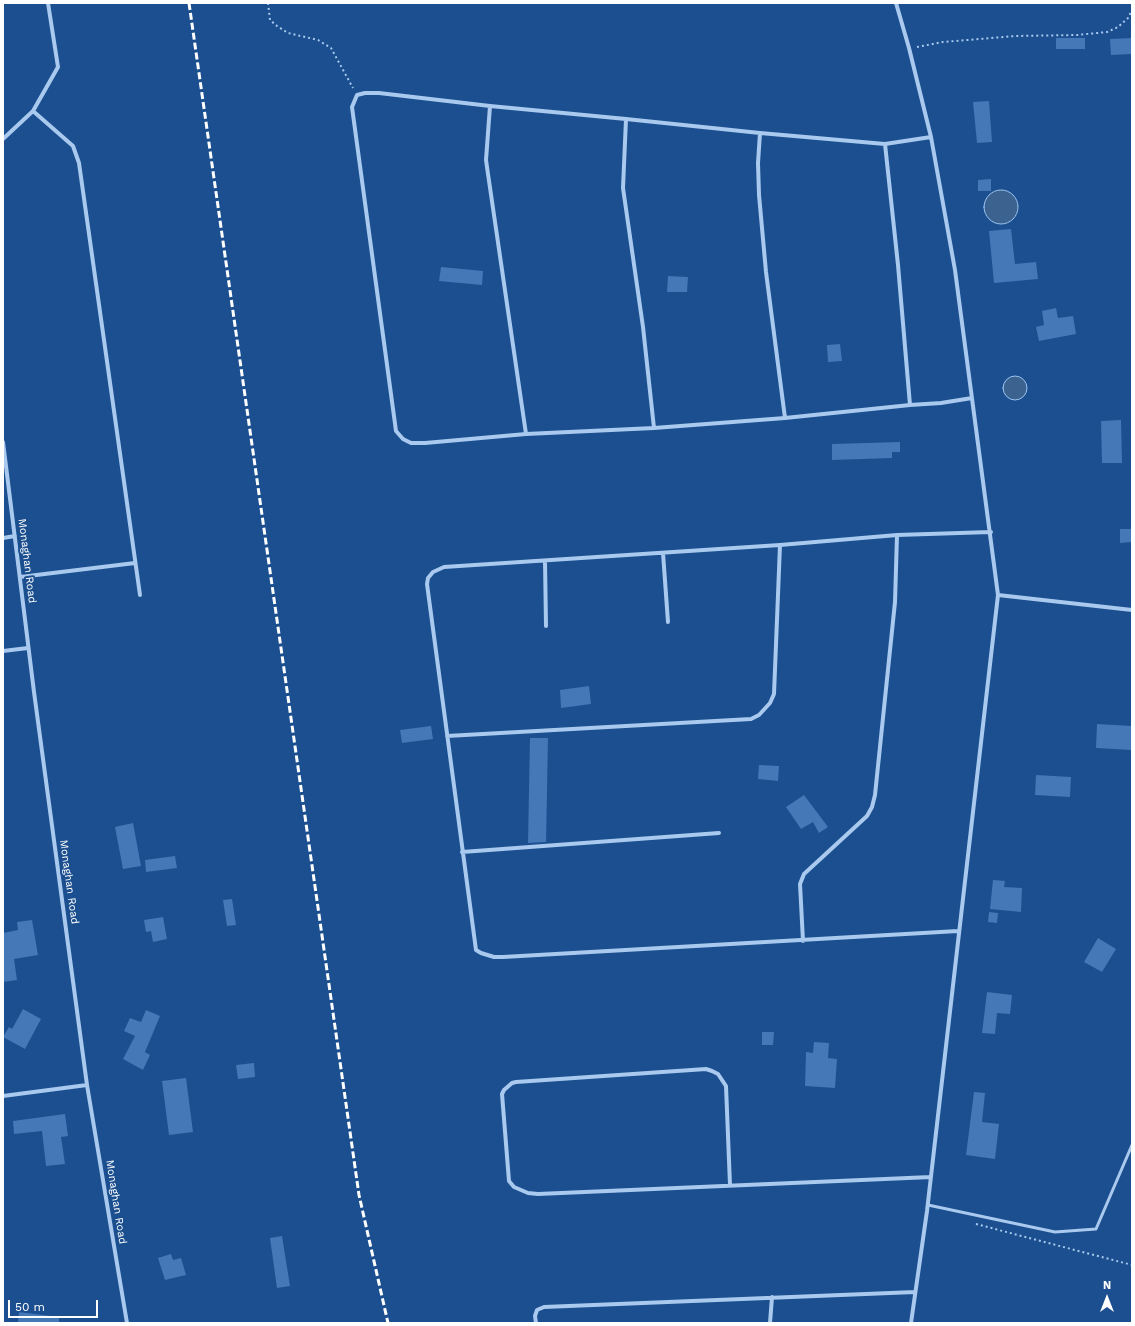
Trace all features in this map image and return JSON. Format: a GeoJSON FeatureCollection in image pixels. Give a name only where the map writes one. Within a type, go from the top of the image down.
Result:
{"type":"FeatureCollection","features":[{"type":"Feature","properties":{"kind":"street"},"geometry":{"type":"LineString","coordinates":[[3,140],[33,111],[58,67],[48,3]]}},
{"type":"Feature","properties":{"kind":"street"},"geometry":{"type":"LineString","coordinates":[[896,3],[909,48],[930,137],[955,270],[998,595],[991,664],[958,931],[928,1205],[911,1323]]}},
{"type":"Feature","properties":{"kind":"street"},"geometry":{"type":"LineString","coordinates":[[930,137],[885,144],[490,106],[379,93],[365,93],[357,95],[352,106],[396,431],[403,439],[411,443],[526,434],[654,428],[785,418],[910,404],[941,403],[972,398]]}},
{"type":"Feature","properties":{"kind":"street"},"geometry":{"type":"LineString","coordinates":[[490,106],[486,160],[526,434]]}},
{"type":"Feature","properties":{"kind":"street"},"geometry":{"type":"LineString","coordinates":[[33,111],[73,146],[79,163],[140,595]]}},
{"type":"Feature","properties":{"kind":"street"},"geometry":{"type":"LineString","coordinates":[[626,119],[623,188],[643,327],[654,428]]}},
{"type":"Feature","properties":{"kind":"street"},"geometry":{"type":"LineString","coordinates":[[760,133],[758,163],[759,203],[766,272],[785,418]]}},
{"type":"Feature","properties":{"kind":"street"},"geometry":{"type":"LineString","coordinates":[[885,144],[898,265],[910,404]]}},
{"type":"Feature","properties":{"kind":"street","name":"Monaghan Road"},"geometry":{"type":"LineString","coordinates":[[3,442],[28,648],[87,1085],[127,1323]]}},
{"type":"Feature","properties":{"kind":"street"},"geometry":{"type":"LineString","coordinates":[[958,931],[503,957],[486,956],[476,950],[427,584],[428,578],[437,569],[444,567],[780,545],[897,535],[990,532]]}},
{"type":"Feature","properties":{"kind":"street"},"geometry":{"type":"LineString","coordinates":[[803,941],[800,884],[804,874],[867,816],[872,807],[875,795],[895,602],[897,535]]}},
{"type":"Feature","properties":{"kind":"street"},"geometry":{"type":"LineString","coordinates":[[3,538],[15,536]]}},
{"type":"Feature","properties":{"kind":"street"},"geometry":{"type":"LineString","coordinates":[[447,736],[751,719],[759,715],[770,703],[774,694],[780,545]]}},
{"type":"Feature","properties":{"kind":"street"},"geometry":{"type":"LineString","coordinates":[[663,553],[668,622]]}},
{"type":"Feature","properties":{"kind":"street"},"geometry":{"type":"LineString","coordinates":[[545,561],[546,626]]}},
{"type":"Feature","properties":{"kind":"street"},"geometry":{"type":"LineString","coordinates":[[20,577],[136,563]]}},
{"type":"Feature","properties":{"kind":"street"},"geometry":{"type":"LineString","coordinates":[[998,595],[1132,610]]}},
{"type":"Feature","properties":{"kind":"street"},"geometry":{"type":"LineString","coordinates":[[3,651],[28,648]]}},
{"type":"Feature","properties":{"kind":"street"},"geometry":{"type":"LineString","coordinates":[[462,852],[719,833]]}},
{"type":"Feature","properties":{"kind":"street"},"geometry":{"type":"LineString","coordinates":[[730,1185],[726,1086],[718,1074],[712,1071],[706,1069],[516,1082],[512,1083],[504,1090],[502,1094],[509,1182],[514,1187],[528,1193],[538,1194],[931,1177]]}},
{"type":"Feature","properties":{"kind":"street"},"geometry":{"type":"LineString","coordinates":[[3,1096],[87,1085]]}},
{"type":"Feature","properties":{"kind":"street"},"geometry":{"type":"LineString","coordinates":[[536,1323],[536,1310],[544,1307],[915,1292]]}},
{"type":"Feature","properties":{"kind":"street"},"geometry":{"type":"LineString","coordinates":[[770,1323],[772,1297]]}},
{"type":"Feature","properties":{"kind":"lane"},"geometry":{"type":"LineString","coordinates":[[928,1205],[1055,1232],[1096,1229],[1132,1145]]}},
{"type":"Feature","properties":{"kind":"path"},"geometry":{"type":"LineString","coordinates":[[268,3],[270,20],[277,26],[288,33],[318,40],[331,48],[357,95]]}},
{"type":"Feature","properties":{"kind":"path"},"geometry":{"type":"LineString","coordinates":[[909,48],[944,42],[1014,36],[1107,32],[1118,27],[1128,18],[1132,10]]}},
{"type":"Feature","properties":{"kind":"path"},"geometry":{"type":"LineString","coordinates":[[972,1223],[1132,1265]]}},
{"type":"Feature","properties":{"kind":"water"},"geometry":{"type":"Polygon","coordinates":[[[1001,190],[1013,195],[1018,207],[1013,219],[1001,224],[989,219],[984,207],[989,195],[1001,190]]]}},
{"type":"Feature","properties":{"kind":"water"},"geometry":{"type":"Polygon","coordinates":[[[1015,376],[1020,377],[1026,383],[1026,393],[1020,399],[1015,400],[1010,399],[1004,393],[1003,388],[1004,383],[1010,377],[1015,376]]]}},
{"type":"Feature","properties":{"kind":"building"},"geometry":{"type":"Polygon","coordinates":[[[1056,38],[1085,38],[1085,49],[1056,49],[1056,38]]]}},
{"type":"Feature","properties":{"kind":"building"},"geometry":{"type":"Polygon","coordinates":[[[1132,38],[1132,54],[1111,55],[1110,39],[1132,38]]]}},
{"type":"Feature","properties":{"kind":"building"},"geometry":{"type":"Polygon","coordinates":[[[989,101],[992,142],[977,143],[973,102],[989,101]]]}},
{"type":"Feature","properties":{"kind":"building"},"geometry":{"type":"Polygon","coordinates":[[[991,179],[991,191],[978,191],[978,180],[991,179]]]}},
{"type":"Feature","properties":{"kind":"building"},"geometry":{"type":"Polygon","coordinates":[[[1011,229],[1015,264],[1036,262],[1038,279],[994,283],[989,231],[1011,229]]]}},
{"type":"Feature","properties":{"kind":"building"},"geometry":{"type":"Polygon","coordinates":[[[441,267],[483,271],[482,285],[439,281],[441,267]]]}},
{"type":"Feature","properties":{"kind":"building"},"geometry":{"type":"Polygon","coordinates":[[[668,276],[688,277],[687,292],[667,292],[668,276]]]}},
{"type":"Feature","properties":{"kind":"building"},"geometry":{"type":"Polygon","coordinates":[[[1056,308],[1058,318],[1073,316],[1076,334],[1039,341],[1036,327],[1044,325],[1042,311],[1056,308]]]}},
{"type":"Feature","properties":{"kind":"building"},"geometry":{"type":"Polygon","coordinates":[[[840,344],[842,361],[828,362],[827,345],[840,344]]]}},
{"type":"Feature","properties":{"kind":"building"},"geometry":{"type":"Polygon","coordinates":[[[1121,420],[1122,463],[1102,463],[1101,421],[1121,420]]]}},
{"type":"Feature","properties":{"kind":"building"},"geometry":{"type":"Polygon","coordinates":[[[900,442],[900,452],[892,452],[892,458],[832,460],[832,444],[900,442]]]}},
{"type":"Feature","properties":{"kind":"building"},"geometry":{"type":"Polygon","coordinates":[[[1120,529],[1132,529],[1132,542],[1120,543],[1120,529]]]}},
{"type":"Feature","properties":{"kind":"building"},"geometry":{"type":"Polygon","coordinates":[[[589,686],[591,704],[561,708],[560,690],[589,686]]]}},
{"type":"Feature","properties":{"kind":"building"},"geometry":{"type":"Polygon","coordinates":[[[1097,724],[1132,726],[1132,750],[1096,748],[1097,724]]]}},
{"type":"Feature","properties":{"kind":"building"},"geometry":{"type":"Polygon","coordinates":[[[431,726],[433,739],[402,743],[400,730],[431,726]]]}},
{"type":"Feature","properties":{"kind":"building"},"geometry":{"type":"Polygon","coordinates":[[[530,738],[548,738],[546,842],[528,843],[530,738]]]}},
{"type":"Feature","properties":{"kind":"building"},"geometry":{"type":"Polygon","coordinates":[[[759,765],[779,766],[778,781],[758,779],[759,765]]]}},
{"type":"Feature","properties":{"kind":"building"},"geometry":{"type":"Polygon","coordinates":[[[1036,775],[1071,777],[1070,797],[1035,795],[1036,775]]]}},
{"type":"Feature","properties":{"kind":"building"},"geometry":{"type":"Polygon","coordinates":[[[804,795],[828,827],[819,833],[813,822],[801,829],[786,807],[804,795]]]}},
{"type":"Feature","properties":{"kind":"building"},"geometry":{"type":"Polygon","coordinates":[[[133,823],[141,866],[123,869],[115,827],[133,823]]]}},
{"type":"Feature","properties":{"kind":"building"},"geometry":{"type":"Polygon","coordinates":[[[175,856],[177,868],[146,872],[145,860],[175,856]]]}},
{"type":"Feature","properties":{"kind":"building"},"geometry":{"type":"Polygon","coordinates":[[[993,880],[1005,881],[1004,887],[1022,888],[1021,912],[990,909],[993,880]]]}},
{"type":"Feature","properties":{"kind":"building"},"geometry":{"type":"Polygon","coordinates":[[[232,899],[236,925],[227,926],[223,900],[232,899]]]}},
{"type":"Feature","properties":{"kind":"building"},"geometry":{"type":"Polygon","coordinates":[[[989,912],[998,913],[997,923],[988,922],[989,912]]]}},
{"type":"Feature","properties":{"kind":"building"},"geometry":{"type":"Polygon","coordinates":[[[163,917],[167,939],[153,942],[151,931],[146,932],[144,920],[163,917]]]}},
{"type":"Feature","properties":{"kind":"building"},"geometry":{"type":"Polygon","coordinates":[[[32,920],[38,955],[14,959],[17,980],[3,982],[3,933],[18,930],[17,922],[32,920]]]}},
{"type":"Feature","properties":{"kind":"building"},"geometry":{"type":"Polygon","coordinates":[[[1098,938],[1116,949],[1102,972],[1084,962],[1098,938]]]}},
{"type":"Feature","properties":{"kind":"building"},"geometry":{"type":"Polygon","coordinates":[[[987,992],[1012,995],[1010,1014],[997,1013],[995,1034],[982,1033],[987,992]]]}},
{"type":"Feature","properties":{"kind":"building"},"geometry":{"type":"Polygon","coordinates":[[[23,1009],[41,1019],[25,1049],[3,1037],[9,1027],[12,1029],[23,1009]]]}},
{"type":"Feature","properties":{"kind":"building"},"geometry":{"type":"Polygon","coordinates":[[[146,1010],[160,1016],[145,1052],[150,1055],[143,1070],[123,1059],[135,1036],[124,1031],[130,1018],[141,1022],[146,1010]]]}},
{"type":"Feature","properties":{"kind":"building"},"geometry":{"type":"Polygon","coordinates":[[[762,1032],[774,1032],[773,1045],[762,1045],[762,1032]]]}},
{"type":"Feature","properties":{"kind":"building"},"geometry":{"type":"Polygon","coordinates":[[[814,1042],[829,1043],[828,1058],[837,1059],[835,1088],[805,1086],[806,1052],[813,1053],[814,1042]]]}},
{"type":"Feature","properties":{"kind":"building"},"geometry":{"type":"Polygon","coordinates":[[[254,1063],[255,1077],[238,1079],[236,1065],[254,1063]]]}},
{"type":"Feature","properties":{"kind":"building"},"geometry":{"type":"Polygon","coordinates":[[[186,1078],[193,1132],[169,1135],[162,1081],[186,1078]]]}},
{"type":"Feature","properties":{"kind":"building"},"geometry":{"type":"Polygon","coordinates":[[[974,1092],[985,1093],[982,1122],[999,1124],[995,1159],[966,1155],[974,1092]]]}},
{"type":"Feature","properties":{"kind":"building"},"geometry":{"type":"Polygon","coordinates":[[[65,1114],[68,1136],[61,1137],[65,1164],[46,1166],[42,1131],[14,1134],[13,1121],[65,1114]]]}},
{"type":"Feature","properties":{"kind":"building"},"geometry":{"type":"Polygon","coordinates":[[[282,1236],[290,1286],[277,1288],[270,1238],[282,1236]]]}},
{"type":"Feature","properties":{"kind":"building"},"geometry":{"type":"Polygon","coordinates":[[[171,1254],[173,1260],[181,1258],[186,1275],[165,1280],[158,1258],[171,1254]]]}},
{"type":"Feature","properties":{"kind":"building"},"geometry":{"type":"Polygon","coordinates":[[[19,1312],[59,1317],[59,1323],[18,1323],[19,1312]]]}},
{"type":"Feature","properties":{"kind":"railway"},"geometry":{"type":"LineString","coordinates":[[189,3],[359,1195],[388,1323]]}}]}
